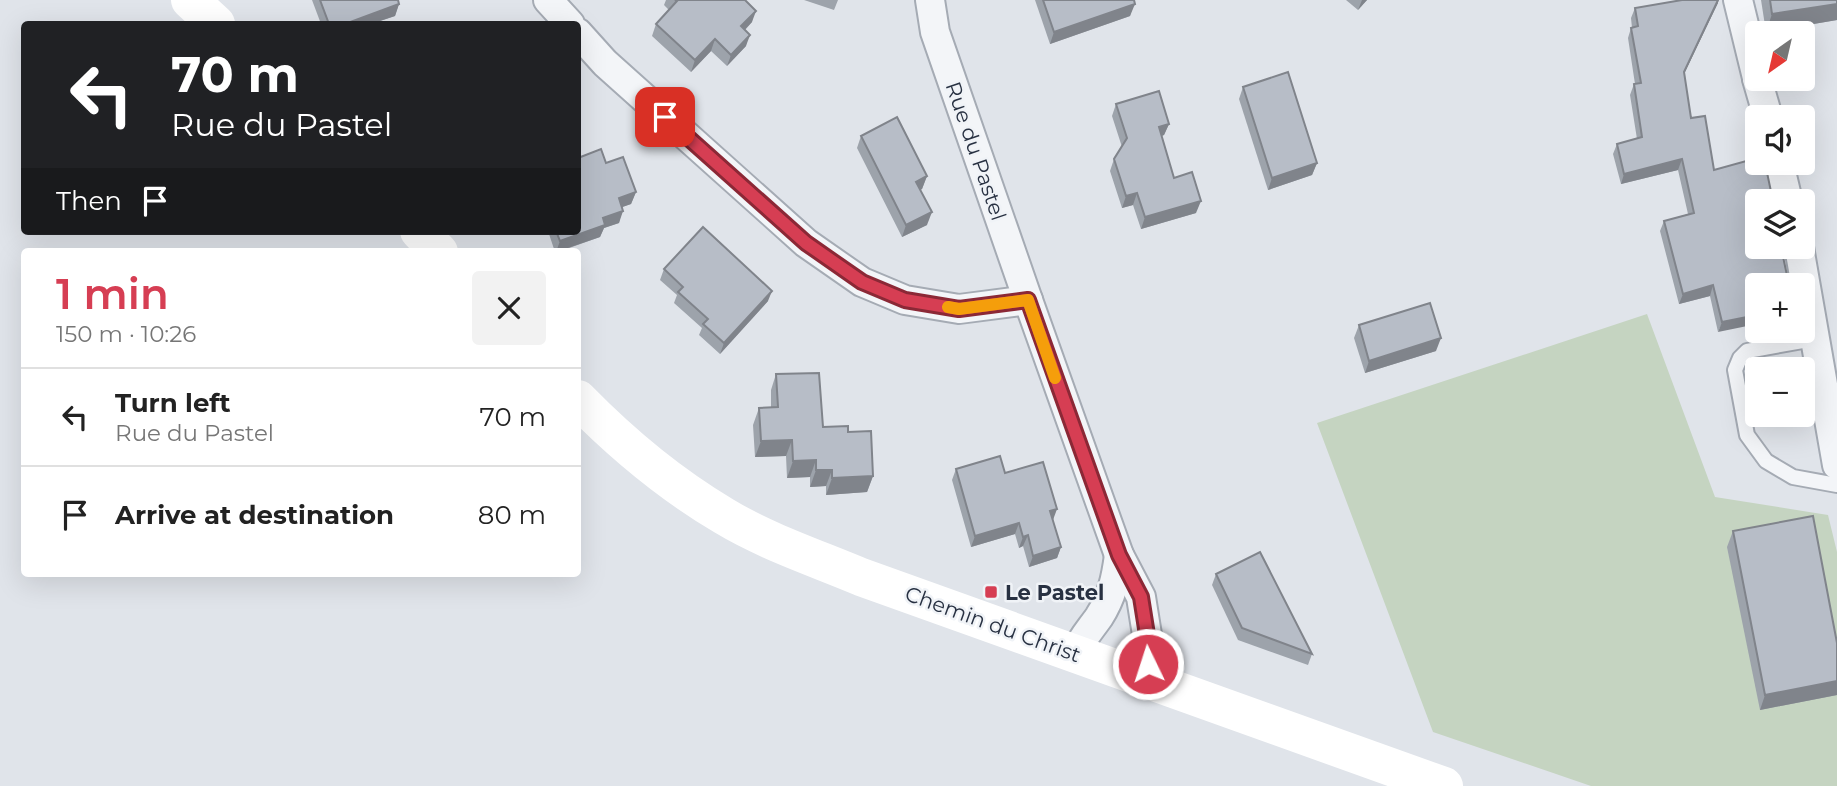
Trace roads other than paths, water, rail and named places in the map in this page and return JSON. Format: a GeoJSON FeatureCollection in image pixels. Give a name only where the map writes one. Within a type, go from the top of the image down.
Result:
{"type":"FeatureCollection","features":[{"type":"Feature","properties":{"kind":"street"},"geometry":{"type":"LineString","coordinates":[[190,0],[213,21]]}},
{"type":"Feature","properties":{"kind":"street"},"geometry":{"type":"LineString","coordinates":[[549,0],[567,21]]}},
{"type":"Feature","properties":{"kind":"street","name":"Rue du Pastel"},"geometry":{"type":"LineString","coordinates":[[930,0],[935,32],[1028,300],[1119,555],[1141,597],[1148,641],[1148,664],[1144,680]]}},
{"type":"Feature","properties":{"kind":"street"},"geometry":{"type":"LineString","coordinates":[[1738,0],[1745,29]]}},
{"type":"Feature","properties":{"kind":"street"},"geometry":{"type":"LineString","coordinates":[[581,36],[605,63],[806,243],[862,282],[905,300],[959,309],[1028,300]]}},
{"type":"Feature","properties":{"kind":"street"},"geometry":{"type":"LineString","coordinates":[[423,235],[435,248]]}},
{"type":"Feature","properties":{"kind":"street"},"geometry":{"type":"LineString","coordinates":[[1815,343],[1837,465]]}},
{"type":"Feature","properties":{"kind":"street","name":"Chemin du Christ"},"geometry":{"type":"LineString","coordinates":[[581,403],[614,435],[662,474],[725,517],[776,542],[861,577],[1444,786]]}},
{"type":"Feature","properties":{"kind":"street","name":"Rue du Pastel"},"geometry":{"type":"LineString","coordinates":[[1075,654],[1080,641],[1099,616],[1116,584],[1119,555]]}},
{"type":"Feature","properties":{"kind":"lane"},"geometry":{"type":"LineString","coordinates":[[1792,343],[1747,351],[1740,358],[1735,370],[1747,435],[1766,461],[1793,477],[1837,485]]}},
{"type":"Feature","properties":{"kind":"place","name":"Le Pastel"},"geometry":{"type":"Point","coordinates":[991,592]}}]}
